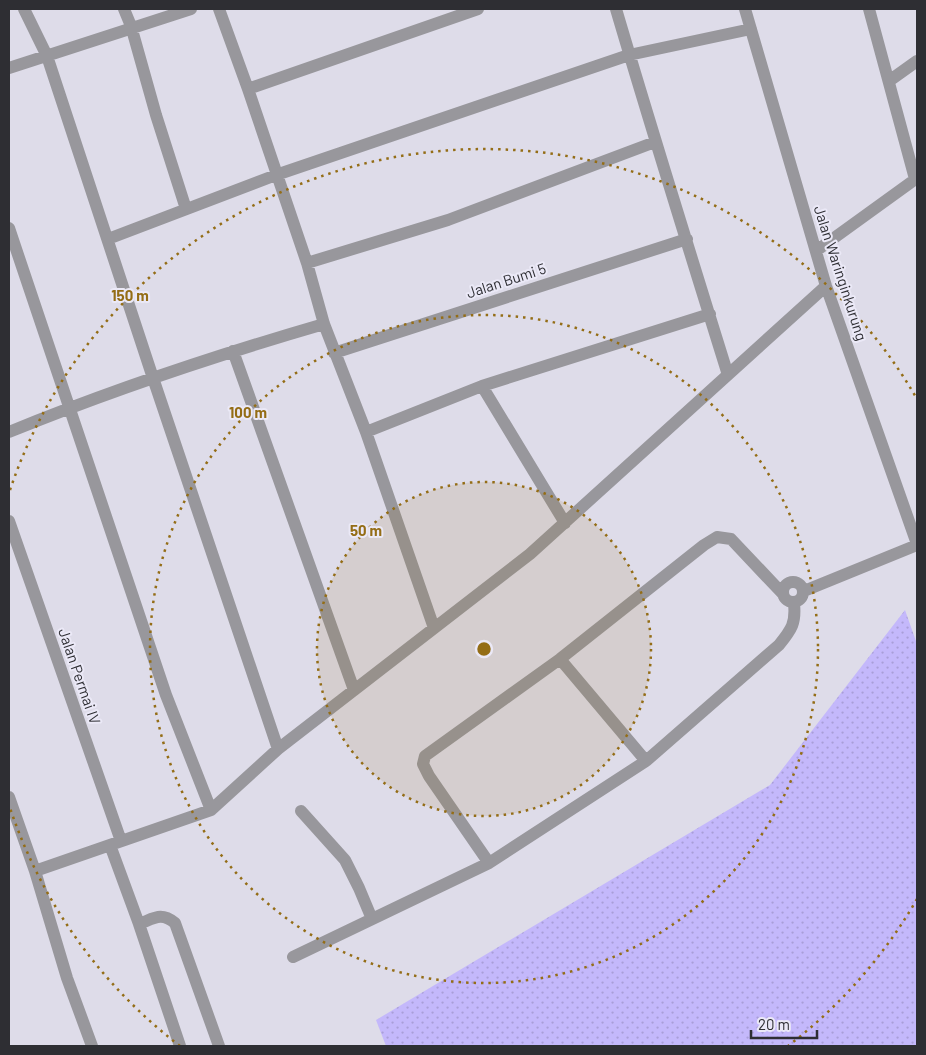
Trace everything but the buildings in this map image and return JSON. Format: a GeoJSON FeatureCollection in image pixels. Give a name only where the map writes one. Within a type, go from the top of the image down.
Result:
{"type":"FeatureCollection","features":[{"type":"Feature","properties":{"kind":"street"},"geometry":{"type":"LineString","coordinates":[[24,9],[47,56],[278,749]]}},
{"type":"Feature","properties":{"kind":"street"},"geometry":{"type":"LineString","coordinates":[[124,9],[132,29],[156,115],[186,209]]}},
{"type":"Feature","properties":{"kind":"street"},"geometry":{"type":"LineString","coordinates":[[9,68],[191,9]]}},
{"type":"Feature","properties":{"kind":"street"},"geometry":{"type":"LineString","coordinates":[[218,9],[248,89],[307,264],[334,353],[366,432],[434,628]]}},
{"type":"Feature","properties":{"kind":"street"},"geometry":{"type":"LineString","coordinates":[[248,89],[478,9]]}},
{"type":"Feature","properties":{"kind":"street"},"geometry":{"type":"LineString","coordinates":[[616,9],[655,142],[687,239],[728,375]]}},
{"type":"Feature","properties":{"kind":"street","name":"Jalan Waringinkurung"},"geometry":{"type":"LineString","coordinates":[[746,9],[826,286],[917,544]]}},
{"type":"Feature","properties":{"kind":"street"},"geometry":{"type":"LineString","coordinates":[[816,251],[916,179],[870,9]]}},
{"type":"Feature","properties":{"kind":"street"},"geometry":{"type":"LineString","coordinates":[[108,238],[276,175],[629,54],[751,29]]}},
{"type":"Feature","properties":{"kind":"street"},"geometry":{"type":"LineString","coordinates":[[889,82],[917,61]]}},
{"type":"Feature","properties":{"kind":"street"},"geometry":{"type":"LineString","coordinates":[[307,264],[448,220],[655,142]]}},
{"type":"Feature","properties":{"kind":"street"},"geometry":{"type":"LineString","coordinates":[[9,228],[166,695],[211,810]]}},
{"type":"Feature","properties":{"kind":"street","name":"Jalan Bumi 5"},"geometry":{"type":"LineString","coordinates":[[334,353],[687,239]]}},
{"type":"Feature","properties":{"kind":"street"},"geometry":{"type":"LineString","coordinates":[[35,871],[211,810],[278,749],[530,554],[826,286]]}},
{"type":"Feature","properties":{"kind":"street"},"geometry":{"type":"LineString","coordinates":[[366,432],[482,386],[710,314]]}},
{"type":"Feature","properties":{"kind":"street"},"geometry":{"type":"LineString","coordinates":[[9,432],[153,378],[233,351],[324,324]]}},
{"type":"Feature","properties":{"kind":"street"},"geometry":{"type":"LineString","coordinates":[[233,351],[354,690]]}},
{"type":"Feature","properties":{"kind":"street"},"geometry":{"type":"LineString","coordinates":[[482,386],[566,523]]}},
{"type":"Feature","properties":{"kind":"street","name":"Jalan Permai IV"},"geometry":{"type":"LineString","coordinates":[[9,521],[116,843],[139,924],[180,1046]]}},
{"type":"Feature","properties":{"kind":"street"},"geometry":{"type":"LineString","coordinates":[[489,863],[429,776],[423,764],[425,756],[560,659],[704,545],[717,537],[731,539],[789,602],[794,602],[801,599],[804,591],[917,544]]}},
{"type":"Feature","properties":{"kind":"street"},"geometry":{"type":"LineString","coordinates":[[783,594],[786,586],[794,582],[799,584],[804,591]]}},
{"type":"Feature","properties":{"kind":"street"},"geometry":{"type":"LineString","coordinates":[[293,956],[489,863],[646,760],[779,645],[790,631],[795,617],[794,602]]}},
{"type":"Feature","properties":{"kind":"street"},"geometry":{"type":"LineString","coordinates":[[560,659],[646,760]]}},
{"type":"Feature","properties":{"kind":"street"},"geometry":{"type":"LineString","coordinates":[[9,797],[35,871],[66,978],[92,1046]]}},
{"type":"Feature","properties":{"kind":"street"},"geometry":{"type":"LineString","coordinates":[[301,810],[345,860],[372,919]]}},
{"type":"Feature","properties":{"kind":"street"},"geometry":{"type":"LineString","coordinates":[[139,924],[159,916],[167,916],[175,923],[220,1046]]}},
{"type":"Feature","properties":{"kind":"shaded area"},"geometry":{"type":"Polygon","coordinates":[[[905,610],[917,644],[917,1046],[386,1046],[376,1020],[770,785],[905,610]]]}}]}
